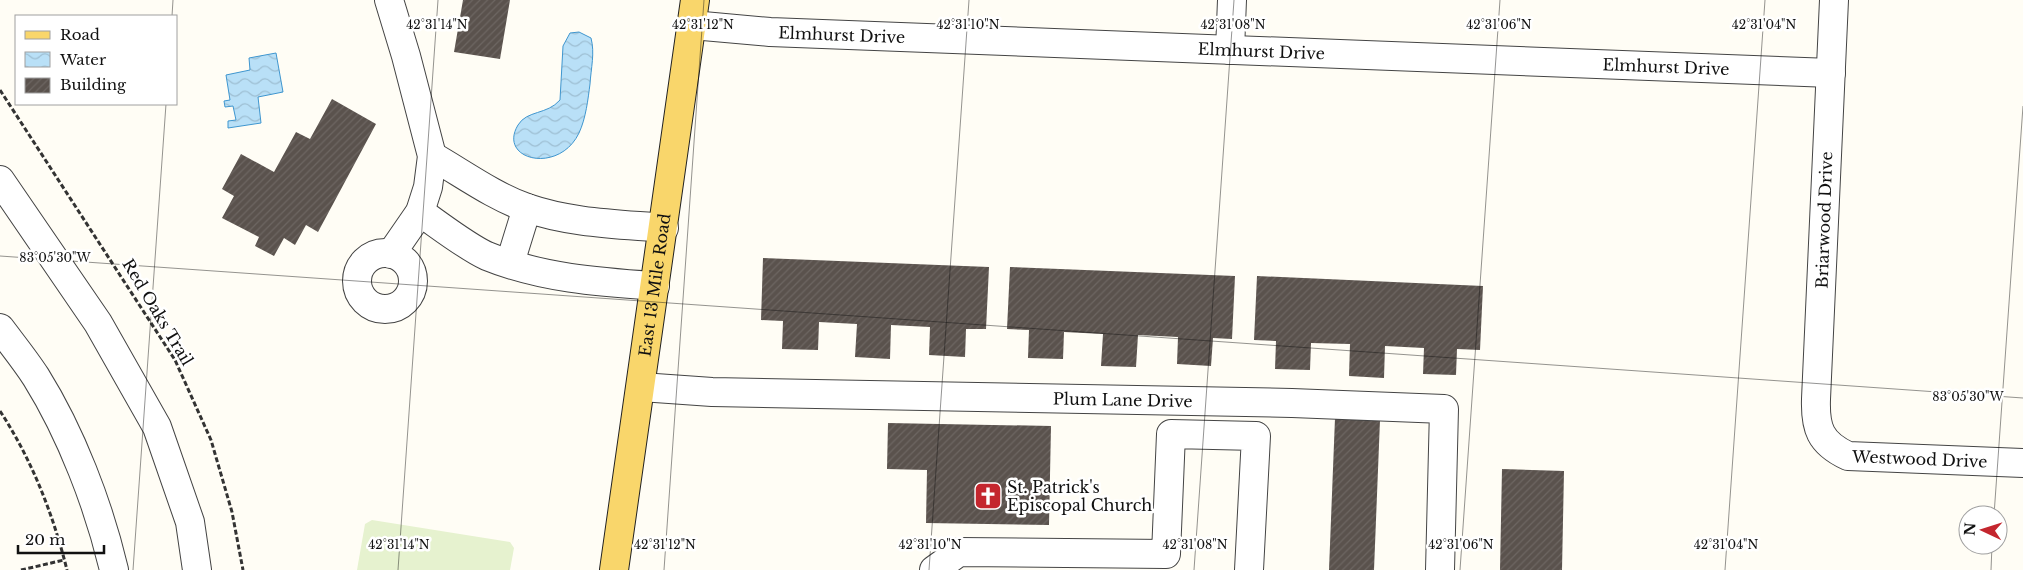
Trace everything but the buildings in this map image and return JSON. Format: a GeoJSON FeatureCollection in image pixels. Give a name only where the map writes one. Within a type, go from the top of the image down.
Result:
{"type":"FeatureCollection","features":[{"type":"Feature","properties":{"kind":"main road","name":"East 13 Mile Road"},"geometry":{"type":"LineString","coordinates":[[614,570],[694,12]]}},
{"type":"Feature","properties":{"kind":"street"},"geometry":{"type":"LineString","coordinates":[[389,0],[406,56],[432,156],[428,187],[420,212],[391,254]]}},
{"type":"Feature","properties":{"kind":"street"},"geometry":{"type":"LineString","coordinates":[[1230,50],[1232,0]]}},
{"type":"Feature","properties":{"kind":"street","name":"Briarwood Drive"},"geometry":{"type":"LineString","coordinates":[[1823,438],[1816,410],[1834,0]]}},
{"type":"Feature","properties":{"kind":"street","name":"Elmhurst Drive"},"geometry":{"type":"LineString","coordinates":[[694,12],[770,32],[1831,73]]}},
{"type":"Feature","properties":{"kind":"street"},"geometry":{"type":"LineString","coordinates":[[432,156],[509,200],[527,208],[589,222],[664,228]]}},
{"type":"Feature","properties":{"kind":"street"},"geometry":{"type":"LineString","coordinates":[[0,180],[98,323],[157,427],[190,522],[197,570]]}},
{"type":"Feature","properties":{"kind":"street"},"geometry":{"type":"LineString","coordinates":[[510,263],[527,208]]}},
{"type":"Feature","properties":{"kind":"street"},"geometry":{"type":"LineString","coordinates":[[420,212],[486,255],[510,263],[580,281],[655,286]]}},
{"type":"Feature","properties":{"kind":"street"},"geometry":{"type":"LineString","coordinates":[[0,328],[36,377],[64,431],[90,491],[114,570]]}},
{"type":"Feature","properties":{"kind":"street","name":"Plum Lane Drive"},"geometry":{"type":"LineString","coordinates":[[641,388],[712,392],[1292,403],[1444,409],[1440,570]]}},
{"type":"Feature","properties":{"kind":"street"},"geometry":{"type":"LineString","coordinates":[[934,570],[959,552],[1166,554],[1171,434],[1256,436],[1249,570]]}},
{"type":"Feature","properties":{"kind":"street","name":"Westwood Drive"},"geometry":{"type":"LineString","coordinates":[[1823,438],[1834,449],[1848,456],[2023,463]]}},
{"type":"Feature","properties":{"kind":"path","name":"Red Oaks Trail"},"geometry":{"type":"LineString","coordinates":[[0,90],[176,360],[211,440],[232,512],[243,570]]}},
{"type":"Feature","properties":{"kind":"path"},"geometry":{"type":"LineString","coordinates":[[0,411],[35,474],[52,519],[66,570]]}},
{"type":"Feature","properties":{"kind":"path"},"geometry":{"type":"LineString","coordinates":[[21,570],[64,560]]}},
{"type":"Feature","properties":{"kind":"green space"},"geometry":{"type":"Polygon","coordinates":[[[372,520],[510,542],[514,548],[510,570],[357,570],[365,524],[372,520]]]}},
{"type":"Feature","properties":{"kind":"water"},"geometry":{"type":"Polygon","coordinates":[[[579,32],[591,38],[593,55],[586,108],[579,133],[570,146],[558,154],[545,158],[533,158],[523,154],[516,147],[514,137],[518,125],[527,117],[555,105],[560,100],[563,46],[570,33],[579,32]]]}},
{"type":"Feature","properties":{"kind":"water"},"geometry":{"type":"Polygon","coordinates":[[[276,53],[283,92],[258,97],[261,123],[228,128],[228,121],[236,120],[233,106],[225,107],[224,101],[230,100],[226,75],[250,70],[249,58],[276,53]]]}},
{"type":"Feature","properties":{"kind":"place","name":"St. Patrick's Episcopal Church"},"geometry":{"type":"Point","coordinates":[988,496]}}]}
